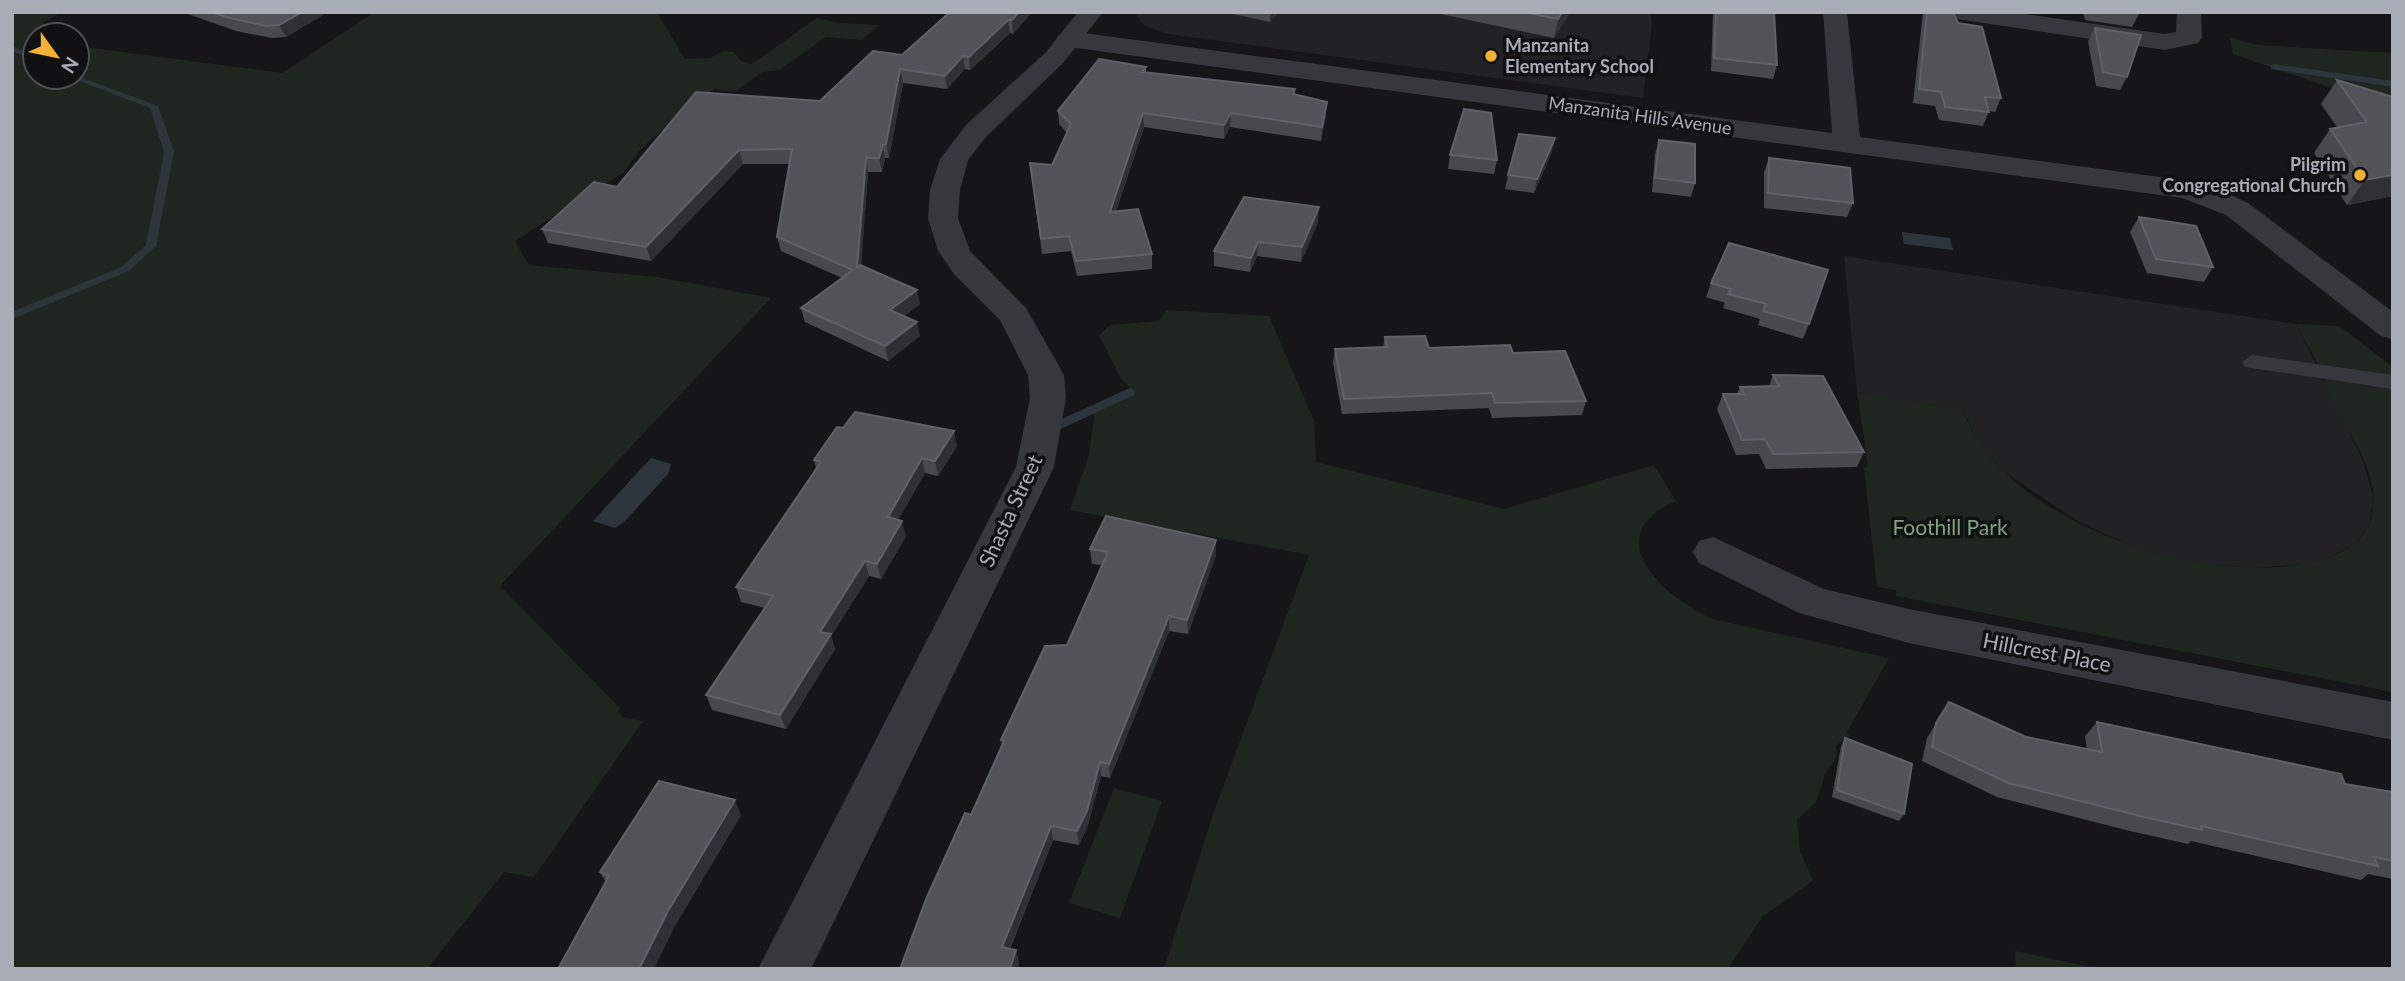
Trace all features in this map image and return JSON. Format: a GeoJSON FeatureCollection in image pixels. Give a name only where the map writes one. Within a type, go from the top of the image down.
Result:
{"type":"FeatureCollection","features":[{"type":"Feature","properties":{"kind":"street"},"geometry":{"type":"LineString","coordinates":[[1835,12],[1847,145]]}},
{"type":"Feature","properties":{"kind":"street"},"geometry":{"type":"LineString","coordinates":[[1956,12],[2115,37],[2180,42],[2191,34],[2189,12]]}},
{"type":"Feature","properties":{"kind":"street","name":"Manzanita Hills Avenue"},"geometry":{"type":"LineString","coordinates":[[1080,26],[1847,145],[2134,181],[2210,196],[2245,215],[2393,329]]}},
{"type":"Feature","properties":{"kind":"street","name":"Shasta Street"},"geometry":{"type":"LineString","coordinates":[[784,969],[1035,467],[1048,398],[1046,375],[1014,315],[965,267],[954,251],[943,218],[945,190],[954,159],[976,131],[1055,57],[1080,26]]}},
{"type":"Feature","properties":{"kind":"street","name":"Hillcrest Place"},"geometry":{"type":"LineString","coordinates":[[1713,552],[1814,602],[1909,626],[2393,721]]}},
{"type":"Feature","properties":{"kind":"lane"},"geometry":{"type":"LineString","coordinates":[[2252,362],[2393,382]]}},
{"type":"Feature","properties":{"kind":"shaded area","name":"Manzanita Elementary School"},"geometry":{"type":"Polygon","coordinates":[[[1134,12],[1651,12],[1652,24],[1643,98],[1168,34],[1145,26],[1134,12]]]}},
{"type":"Feature","properties":{"kind":"shaded area"},"geometry":{"type":"Polygon","coordinates":[[[1902,232],[1950,238],[1953,250],[1904,244],[1902,232]]]}},
{"type":"Feature","properties":{"kind":"shaded area"},"geometry":{"type":"Polygon","coordinates":[[[1844,256],[2296,324],[2362,458],[2374,499],[2368,528],[2353,545],[2326,559],[2305,564],[2256,568],[2197,563],[2168,557],[2129,545],[2076,520],[2003,471],[1978,443],[1963,410],[1857,392],[1844,256]]]}},
{"type":"Feature","properties":{"kind":"shaded area"},"geometry":{"type":"Polygon","coordinates":[[[651,458],[671,464],[668,474],[626,520],[615,528],[593,521],[651,458]]]}},
{"type":"Feature","properties":{"kind":"green space"},"geometry":{"type":"Polygon","coordinates":[[[12,12],[62,12],[46,21],[21,21],[21,91],[91,91],[91,48],[282,73],[375,12],[661,12],[658,14],[685,59],[710,58],[723,51],[734,52],[741,61],[752,64],[817,18],[840,23],[879,25],[862,40],[826,37],[779,70],[762,72],[735,92],[715,89],[692,103],[639,151],[624,172],[515,241],[529,265],[658,277],[771,298],[500,586],[620,708],[618,711],[622,717],[643,721],[534,877],[504,872],[427,969],[12,969],[12,12]]]}},
{"type":"Feature","properties":{"kind":"green space"},"geometry":{"type":"Polygon","coordinates":[[[2230,38],[2258,45],[2393,53],[2393,109],[2233,54],[2230,38]]]}},
{"type":"Feature","properties":{"kind":"green space"},"geometry":{"type":"Polygon","coordinates":[[[1166,310],[1269,316],[1314,421],[1316,462],[1504,509],[1654,465],[1676,501],[1652,515],[1641,532],[1640,549],[1647,566],[1660,583],[1678,598],[1716,620],[1889,658],[1847,732],[1849,736],[1836,746],[1837,757],[1825,774],[1816,802],[1797,820],[1800,851],[1813,881],[1762,917],[1728,969],[1164,969],[1213,814],[1309,555],[1070,510],[1089,454],[1095,410],[1135,392],[1121,379],[1099,335],[1110,325],[1159,321],[1166,310]]]}},
{"type":"Feature","properties":{"kind":"green space","name":"Foothill Park"},"geometry":{"type":"Polygon","coordinates":[[[2296,324],[2339,326],[2393,367],[2393,692],[1896,596],[1896,590],[1877,587],[1864,468],[1868,466],[1857,392],[1963,410],[1985,450],[2020,486],[2065,516],[2116,539],[2170,556],[2224,566],[2275,567],[2320,560],[2355,543],[2371,519],[2371,478],[2296,324]]]}},
{"type":"Feature","properties":{"kind":"green space"},"geometry":{"type":"Polygon","coordinates":[[[1114,788],[1162,801],[1120,918],[1069,903],[1114,788]]]}},
{"type":"Feature","properties":{"kind":"green space"},"geometry":{"type":"Polygon","coordinates":[[[2015,951],[2100,969],[2016,969],[2015,951]]]}},
{"type":"Feature","properties":{"kind":"building"},"geometry":{"type":"Polygon","coordinates":[[[211,12],[302,12],[279,25],[266,26],[211,12]]]}},
{"type":"Feature","properties":{"kind":"building"},"geometry":{"type":"Polygon","coordinates":[[[950,12],[1019,12],[969,57],[963,56],[945,76],[900,69],[886,144],[883,145],[879,158],[866,158],[857,268],[860,265],[917,290],[890,310],[917,322],[885,346],[801,308],[853,270],[777,237],[792,149],[739,150],[646,247],[542,229],[594,182],[617,187],[696,92],[820,101],[873,51],[902,55],[950,12]]]}},
{"type":"Feature","properties":{"kind":"building"},"geometry":{"type":"Polygon","coordinates":[[[1523,12],[1562,12],[1558,19],[1523,12]]]}},
{"type":"Feature","properties":{"kind":"building"},"geometry":{"type":"Polygon","coordinates":[[[1716,12],[1774,12],[1777,65],[1714,58],[1716,12]]]}},
{"type":"Feature","properties":{"kind":"building"},"geometry":{"type":"Polygon","coordinates":[[[1927,12],[1953,12],[1958,23],[1982,27],[2001,98],[1985,97],[1989,112],[1945,107],[1941,92],[1919,89],[1927,12]]]}},
{"type":"Feature","properties":{"kind":"building"},"geometry":{"type":"Polygon","coordinates":[[[2095,28],[2141,35],[2127,77],[2103,72],[2095,28]]]}},
{"type":"Feature","properties":{"kind":"building"},"geometry":{"type":"Polygon","coordinates":[[[1099,59],[1146,67],[1142,72],[1295,89],[1293,94],[1327,102],[1322,127],[1231,113],[1224,125],[1143,113],[1110,212],[1138,209],[1152,254],[1076,261],[1069,236],[1041,239],[1030,163],[1052,165],[1071,124],[1058,111],[1099,59]]]}},
{"type":"Feature","properties":{"kind":"building"},"geometry":{"type":"Polygon","coordinates":[[[2337,80],[2393,97],[2393,175],[2365,180],[2330,129],[2367,122],[2337,80]]]}},
{"type":"Feature","properties":{"kind":"building"},"geometry":{"type":"Polygon","coordinates":[[[1464,109],[1491,113],[1497,160],[1450,155],[1464,109]]]}},
{"type":"Feature","properties":{"kind":"building"},"geometry":{"type":"Polygon","coordinates":[[[1519,134],[1555,138],[1537,179],[1508,175],[1519,134]]]}},
{"type":"Feature","properties":{"kind":"building"},"geometry":{"type":"Polygon","coordinates":[[[1659,140],[1695,144],[1695,183],[1655,178],[1659,140]]]}},
{"type":"Feature","properties":{"kind":"building"},"geometry":{"type":"Polygon","coordinates":[[[1769,158],[1850,168],[1853,203],[1768,193],[1769,158]]]}},
{"type":"Feature","properties":{"kind":"building"},"geometry":{"type":"Polygon","coordinates":[[[1244,197],[1319,207],[1302,247],[1258,242],[1251,258],[1214,251],[1244,197]]]}},
{"type":"Feature","properties":{"kind":"building"},"geometry":{"type":"Polygon","coordinates":[[[2139,217],[2196,226],[2213,267],[2156,259],[2139,217]]]}},
{"type":"Feature","properties":{"kind":"building"},"geometry":{"type":"Polygon","coordinates":[[[1729,243],[1828,270],[1809,324],[1763,311],[1766,304],[1728,294],[1731,289],[1711,283],[1729,243]]]}},
{"type":"Feature","properties":{"kind":"building"},"geometry":{"type":"Polygon","coordinates":[[[1425,336],[1429,348],[1510,345],[1513,353],[1565,351],[1586,401],[1495,403],[1492,393],[1344,399],[1335,349],[1387,347],[1385,337],[1425,336]]]}},
{"type":"Feature","properties":{"kind":"building"},"geometry":{"type":"Polygon","coordinates":[[[1773,375],[1823,376],[1864,452],[1773,454],[1765,439],[1742,440],[1723,394],[1744,394],[1740,387],[1779,386],[1773,375]]]}},
{"type":"Feature","properties":{"kind":"building"},"geometry":{"type":"Polygon","coordinates":[[[855,412],[954,431],[935,461],[922,458],[888,517],[902,521],[877,564],[865,561],[820,632],[831,634],[780,715],[706,695],[773,596],[736,587],[821,462],[814,460],[837,427],[843,428],[855,412]]]}},
{"type":"Feature","properties":{"kind":"building"},"geometry":{"type":"Polygon","coordinates":[[[1106,516],[1216,540],[1187,620],[1169,616],[1109,764],[1100,762],[1087,811],[1077,831],[1051,826],[1002,947],[1016,950],[1010,969],[900,969],[927,897],[965,813],[971,815],[1004,741],[1001,740],[1045,646],[1067,645],[1108,552],[1090,549],[1106,516]]]}},
{"type":"Feature","properties":{"kind":"building"},"geometry":{"type":"Polygon","coordinates":[[[1949,702],[2026,737],[2102,752],[2097,722],[2341,774],[2345,784],[2393,792],[2393,861],[2374,857],[2378,866],[2201,826],[2202,830],[2144,817],[2008,783],[1932,747],[1936,723],[1949,702]]]}},
{"type":"Feature","properties":{"kind":"building"},"geometry":{"type":"Polygon","coordinates":[[[1845,738],[1912,764],[1904,814],[1837,790],[1845,738]]]}},
{"type":"Feature","properties":{"kind":"building"},"geometry":{"type":"Polygon","coordinates":[[[659,781],[735,800],[668,911],[639,969],[558,969],[609,876],[600,872],[659,781]]]}},
{"type":"Feature","properties":{"kind":"waterway"},"geometry":{"type":"LineString","coordinates":[[12,48],[21,52]]}},
{"type":"Feature","properties":{"kind":"waterway"},"geometry":{"type":"LineString","coordinates":[[2274,67],[2393,84]]}},
{"type":"Feature","properties":{"kind":"waterway"},"geometry":{"type":"LineString","coordinates":[[12,316],[125,269],[151,246],[169,152],[154,106],[91,83]]}},
{"type":"Feature","properties":{"kind":"waterway"},"geometry":{"type":"LineString","coordinates":[[1048,430],[1130,392]]}},
{"type":"Feature","properties":{"kind":"place","name":"Manzanita Elementary School"},"geometry":{"type":"Point","coordinates":[1491,56]}},
{"type":"Feature","properties":{"kind":"place","name":"Pilgrim Congregational Church"},"geometry":{"type":"Point","coordinates":[2360,175]}}]}
